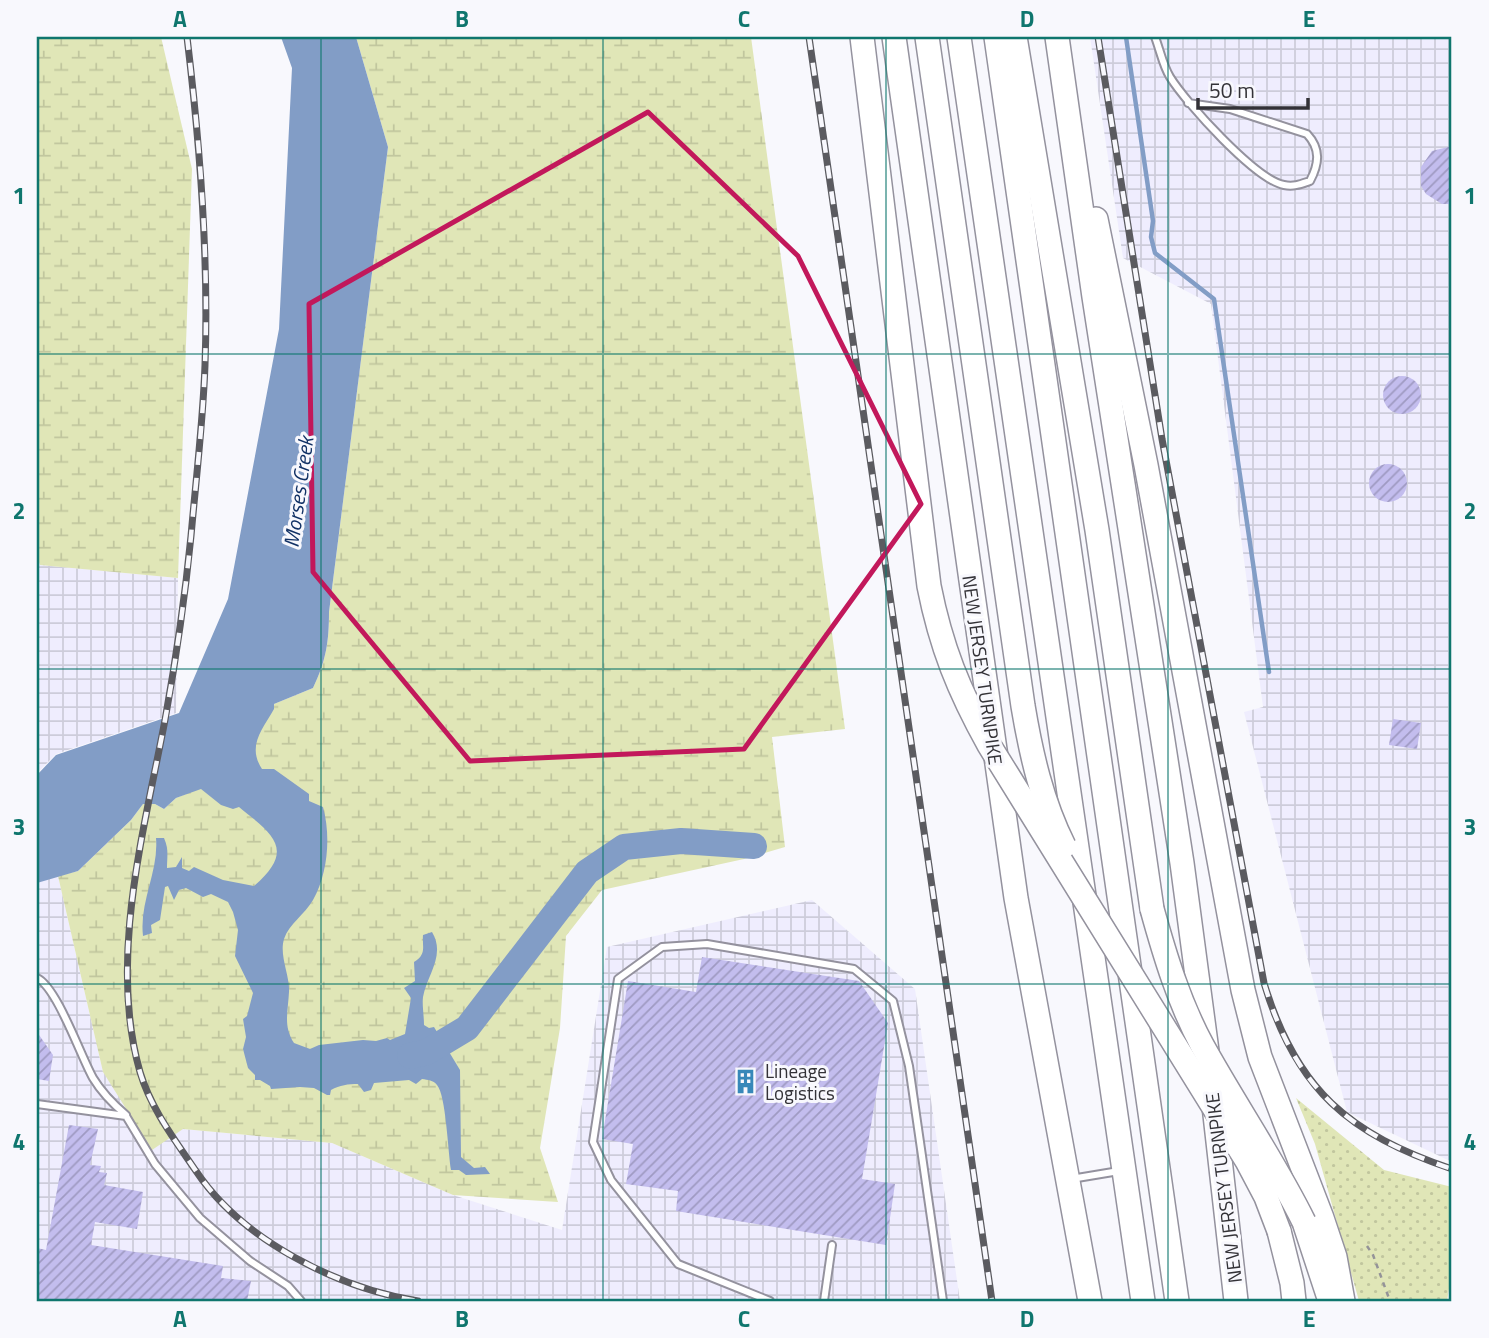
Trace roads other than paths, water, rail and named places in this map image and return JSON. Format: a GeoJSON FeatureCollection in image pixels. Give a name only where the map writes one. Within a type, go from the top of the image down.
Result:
{"type":"FeatureCollection","features":[{"type":"Feature","properties":{"kind":"highway"},"geometry":{"type":"LineString","coordinates":[[862,37],[926,559],[937,627],[958,685],[989,745],[1247,1161],[1266,1197],[1279,1231],[1294,1301]]}},
{"type":"Feature","properties":{"kind":"highway","name":"NEW JERSEY TURNPIKE"},"geometry":{"type":"LineString","coordinates":[[894,37],[1016,898],[1090,1301]]}},
{"type":"Feature","properties":{"kind":"highway"},"geometry":{"type":"LineString","coordinates":[[927,37],[1031,754],[1042,793],[1060,838],[1112,942]]}},
{"type":"Feature","properties":{"kind":"highway"},"geometry":{"type":"LineString","coordinates":[[959,37],[1051,684],[1143,1301]]}},
{"type":"Feature","properties":{"kind":"highway"},"geometry":{"type":"LineString","coordinates":[[996,37],[1012,80],[1097,530],[1152,909],[1181,1000],[1202,1044],[1273,1163],[1304,1222],[1324,1278],[1329,1301]]}},
{"type":"Feature","properties":{"kind":"highway"},"geometry":{"type":"LineString","coordinates":[[1014,37],[1012,80],[1177,1301]]}},
{"type":"Feature","properties":{"kind":"highway","name":"NEW JERSEY TURNPIKE"},"geometry":{"type":"LineString","coordinates":[[1057,37],[1094,298],[1186,889],[1236,1301]]}},
{"type":"Feature","properties":{"kind":"highway"},"geometry":{"type":"LineString","coordinates":[[1063,72],[1106,259],[1242,990],[1260,1058],[1335,1257],[1343,1301]]}},
{"type":"Feature","properties":{"kind":"lane"},"geometry":{"type":"LineString","coordinates":[[1155,37],[1169,75],[1188,103],[1235,151],[1281,185],[1296,186],[1310,181],[1317,167],[1317,152],[1314,142],[1307,134],[1230,109],[1188,103]]}},
{"type":"Feature","properties":{"kind":"lane"},"geometry":{"type":"LineString","coordinates":[[771,1301],[678,1264],[611,1180],[593,1142],[618,979],[662,947],[707,944],[854,969],[893,1001],[909,1066],[943,1301]]}},
{"type":"Feature","properties":{"kind":"lane"},"geometry":{"type":"LineString","coordinates":[[37,978],[51,991],[94,1079],[107,1098],[126,1116],[155,1164],[200,1218],[250,1261],[288,1286],[301,1301]]}},
{"type":"Feature","properties":{"kind":"lane"},"geometry":{"type":"LineString","coordinates":[[37,1104],[126,1116]]}},
{"type":"Feature","properties":{"kind":"lane"},"geometry":{"type":"LineString","coordinates":[[1069,1179],[1124,1170]]}},
{"type":"Feature","properties":{"kind":"lane"},"geometry":{"type":"LineString","coordinates":[[824,1301],[832,1245]]}},
{"type":"Feature","properties":{"kind":"water","name":"Morses Creek"},"geometry":{"type":"Polygon","coordinates":[[[281,37],[356,37],[388,147],[326,651],[313,688],[274,704],[256,745],[262,769],[274,769],[309,794],[309,801],[323,807],[327,830],[327,854],[318,889],[310,905],[284,939],[283,952],[289,986],[287,1025],[294,1043],[310,1049],[319,1045],[363,1040],[390,1040],[405,1034],[411,998],[404,988],[415,981],[414,962],[422,953],[423,935],[432,932],[437,949],[423,997],[424,1025],[434,1027],[460,1070],[461,1157],[474,1168],[485,1167],[490,1174],[466,1175],[459,1170],[451,1170],[443,1100],[437,1085],[432,1081],[422,1079],[416,1084],[409,1080],[374,1083],[371,1090],[364,1092],[358,1084],[347,1085],[331,1090],[330,1095],[327,1095],[314,1088],[271,1089],[260,1080],[255,1080],[255,1075],[248,1068],[243,1049],[246,1037],[243,1019],[247,1016],[253,993],[235,956],[238,930],[228,902],[211,894],[203,897],[186,888],[179,890],[174,900],[168,886],[165,887],[160,920],[151,925],[152,933],[143,936],[144,911],[155,862],[156,838],[164,838],[166,842],[167,868],[176,867],[182,857],[182,868],[189,871],[194,867],[223,880],[254,886],[267,873],[277,852],[275,843],[270,834],[239,807],[233,809],[221,805],[201,789],[176,798],[164,809],[155,804],[143,804],[131,820],[78,871],[37,883],[37,775],[56,755],[179,713],[228,599],[279,329],[292,68],[281,37]]]}},
{"type":"Feature","properties":{"kind":"waterway"},"geometry":{"type":"LineString","coordinates":[[1126,37],[1153,221],[1151,237],[1155,253],[1214,299],[1269,672]]}},
{"type":"Feature","properties":{"kind":"waterway"},"geometry":{"type":"LineString","coordinates":[[410,1056],[427,1052],[467,1028],[587,872],[624,847],[681,841],[754,846]]}},
{"type":"Feature","properties":{"kind":"railway"},"geometry":{"type":"LineString","coordinates":[[187,37],[196,118],[204,241],[204,386],[180,628],[133,896],[127,985],[131,1029],[140,1072],[157,1111],[196,1171],[215,1196],[239,1219],[265,1239],[324,1272],[387,1295],[418,1301]]}},
{"type":"Feature","properties":{"kind":"railway"},"geometry":{"type":"LineString","coordinates":[[809,37],[992,1301]]}},
{"type":"Feature","properties":{"kind":"railway"},"geometry":{"type":"LineString","coordinates":[[1098,37],[1162,439],[1264,983],[1292,1052],[1310,1080],[1331,1103],[1384,1140],[1452,1169]]}},
{"type":"Feature","properties":{"kind":"place","name":"Lineage Logistics"},"geometry":{"type":"Point","coordinates":[745,1081]}}]}
